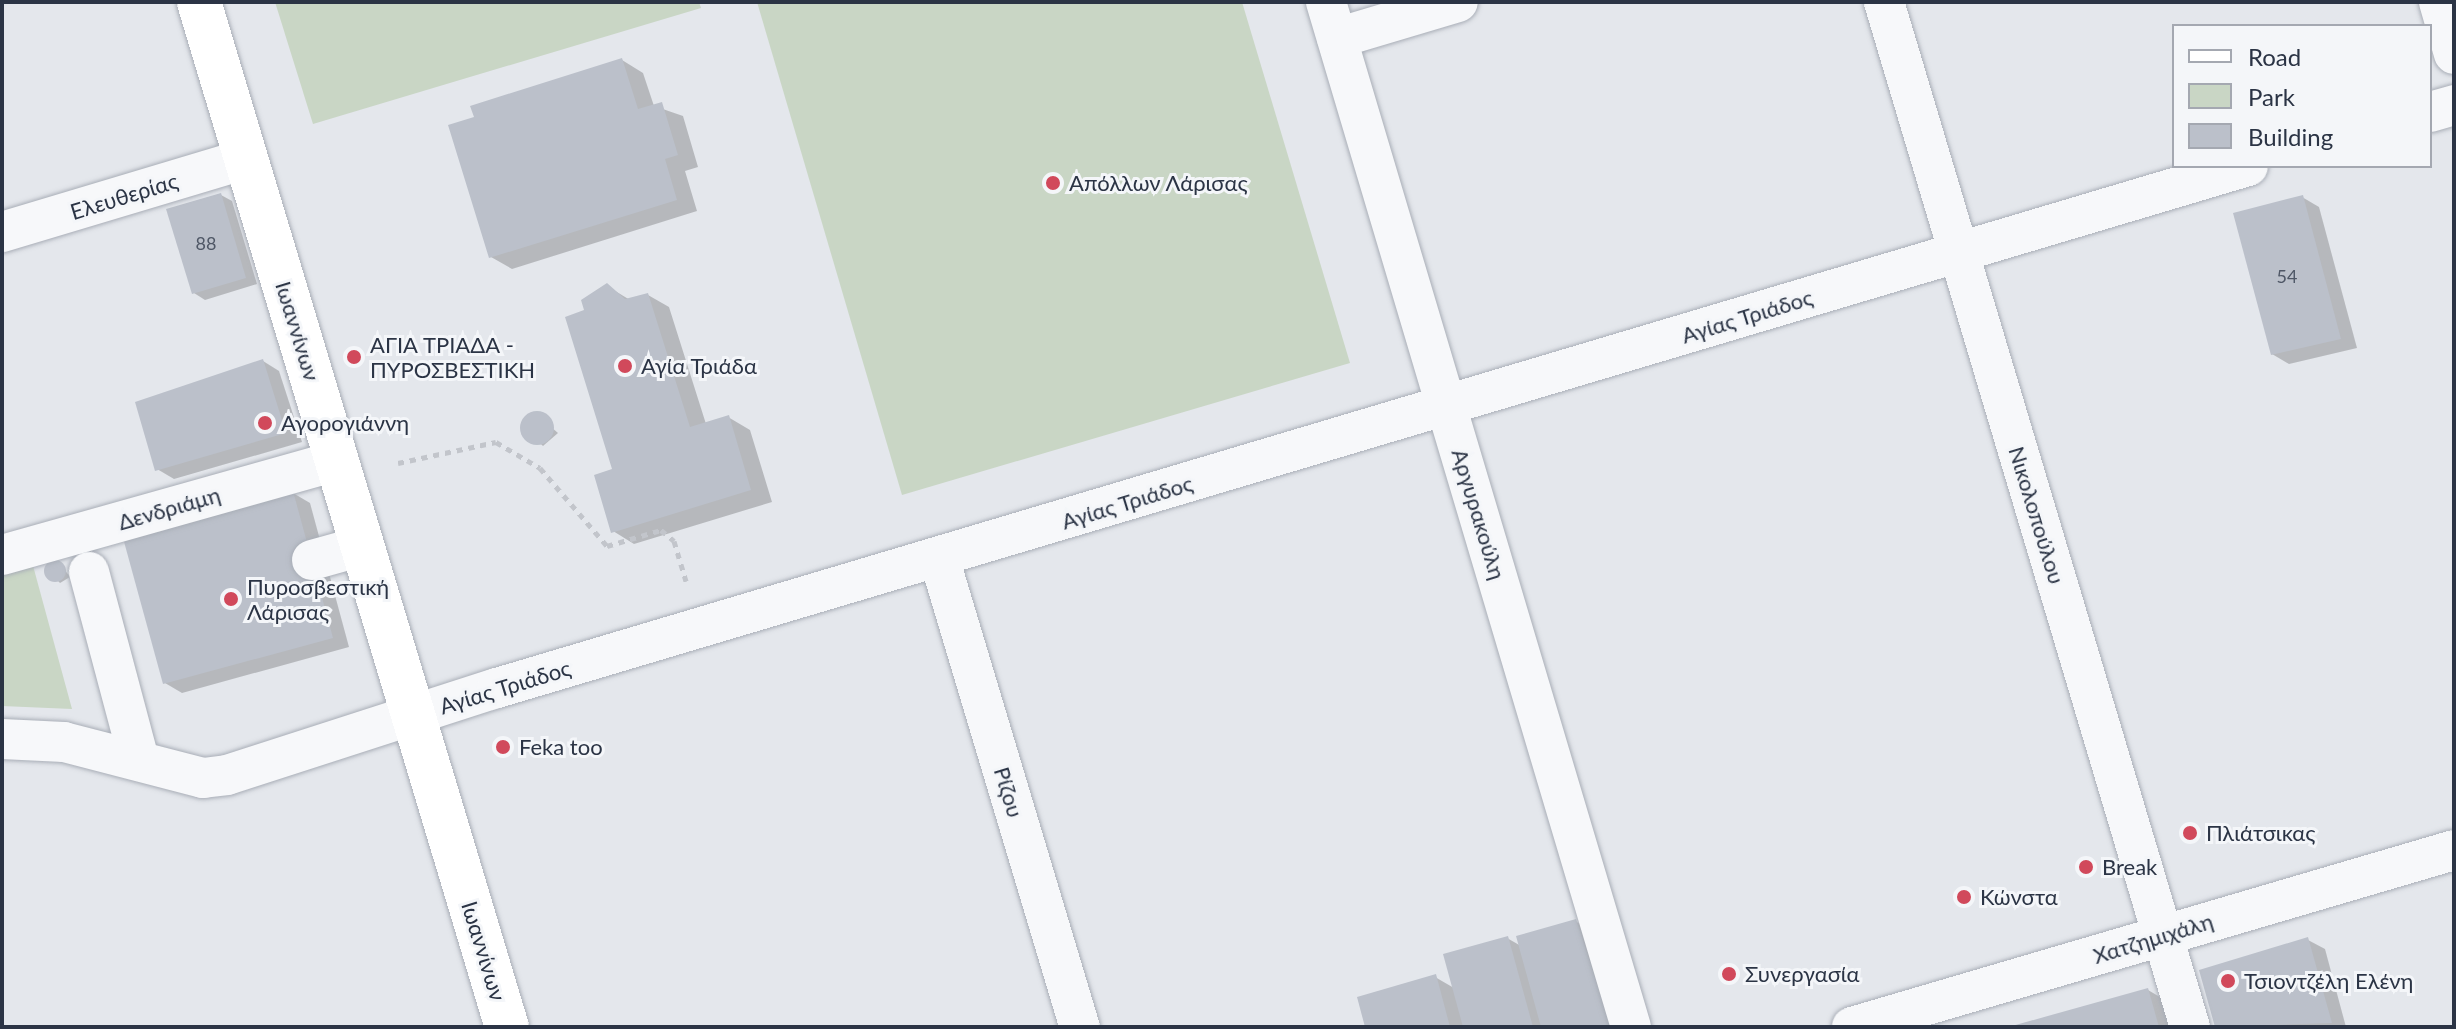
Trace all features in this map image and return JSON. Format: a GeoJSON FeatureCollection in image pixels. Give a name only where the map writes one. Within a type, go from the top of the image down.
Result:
{"type":"FeatureCollection","features":[{"type":"Feature","properties":{"kind":"main road","name":"Ιωαννίνων"},"geometry":{"type":"LineString","coordinates":[[199,2],[507,1027]]}},
{"type":"Feature","properties":{"kind":"street"},"geometry":{"type":"LineString","coordinates":[[1331,20],[1458,2]]}},
{"type":"Feature","properties":{"kind":"street","name":"Νικολοπούλου"},"geometry":{"type":"LineString","coordinates":[[1884,2],[2190,1027]]}},
{"type":"Feature","properties":{"kind":"street"},"geometry":{"type":"LineString","coordinates":[[2439,2],[2454,54]]}},
{"type":"Feature","properties":{"kind":"street","name":"Αργυρακούλη"},"geometry":{"type":"LineString","coordinates":[[1331,20],[1631,1027]]}},
{"type":"Feature","properties":{"kind":"street"},"geometry":{"type":"LineString","coordinates":[[2432,111],[2454,105]]}},
{"type":"Feature","properties":{"kind":"street","name":"Ελευθερίας"},"geometry":{"type":"LineString","coordinates":[[2,232],[246,159]]}},
{"type":"Feature","properties":{"kind":"street","name":"Αγίας Τριάδος"},"geometry":{"type":"LineString","coordinates":[[2,739],[138,756],[217,778],[413,716],[2241,168]]}},
{"type":"Feature","properties":{"kind":"street","name":"Δενδριάμη"},"geometry":{"type":"LineString","coordinates":[[2,555],[337,461]]}},
{"type":"Feature","properties":{"kind":"street"},"geometry":{"type":"LineString","coordinates":[[312,560],[362,546]]}},
{"type":"Feature","properties":{"kind":"street","name":"Ρίζου"},"geometry":{"type":"LineString","coordinates":[[939,558],[1080,1027]]}},
{"type":"Feature","properties":{"kind":"street"},"geometry":{"type":"LineString","coordinates":[[89,572],[138,756]]}},
{"type":"Feature","properties":{"kind":"street","name":"Χατζημιχάλη"},"geometry":{"type":"LineString","coordinates":[[1852,1027],[2454,850]]}},
{"type":"Feature","properties":{"kind":"path"},"geometry":{"type":"LineString","coordinates":[[398,463],[496,442],[540,468],[607,546],[661,530],[674,541],[686,581]]}},
{"type":"Feature","properties":{"kind":"green space"},"geometry":{"type":"Polygon","coordinates":[[[275,2],[699,2],[701,8],[313,124],[275,2]]]}},
{"type":"Feature","properties":{"kind":"green space","name":"Απόλλων Λάρισας"},"geometry":{"type":"Polygon","coordinates":[[[757,2],[1242,2],[1350,363],[902,495],[757,2]]]}},
{"type":"Feature","properties":{"kind":"green space"},"geometry":{"type":"Polygon","coordinates":[[[32,562],[72,709],[2,706],[2,570],[32,562]]]}},
{"type":"Feature","properties":{"kind":"building"},"geometry":{"type":"Polygon","coordinates":[[[622,58],[638,109],[662,102],[678,155],[665,159],[677,200],[489,258],[448,125],[474,117],[470,106],[622,58]]]}},
{"type":"Feature","properties":{"kind":"building"},"geometry":{"type":"Polygon","coordinates":[[[221,193],[246,278],[192,294],[166,209],[221,193]]]}},
{"type":"Feature","properties":{"kind":"building"},"geometry":{"type":"Polygon","coordinates":[[[2303,195],[2341,339],[2271,355],[2233,213],[2303,195]]]}},
{"type":"Feature","properties":{"kind":"building","name":"Αγία Τριάδα"},"geometry":{"type":"Polygon","coordinates":[[[607,283],[625,299],[648,293],[690,427],[729,415],[751,490],[611,533],[594,475],[612,469],[565,317],[584,310],[581,300],[607,283]]]}},
{"type":"Feature","properties":{"kind":"building"},"geometry":{"type":"Polygon","coordinates":[[[263,359],[286,433],[155,471],[135,402],[263,359]]]}},
{"type":"Feature","properties":{"kind":"building"},"geometry":{"type":"Polygon","coordinates":[[[537,411],[549,416],[554,428],[549,440],[537,445],[525,440],[520,428],[525,416],[537,411]]]}},
{"type":"Feature","properties":{"kind":"building","name":"Πυροσβεστική Λάρισας"},"geometry":{"type":"Polygon","coordinates":[[[293,491],[333,638],[163,684],[123,538],[293,491]]]}},
{"type":"Feature","properties":{"kind":"building"},"geometry":{"type":"Polygon","coordinates":[[[51,560],[59,560],[66,571],[59,582],[51,582],[44,575],[44,567],[51,560]]]}},
{"type":"Feature","properties":{"kind":"building"},"geometry":{"type":"Polygon","coordinates":[[[1576,919],[1611,1027],[1541,1027],[1516,936],[1576,919]]]}},
{"type":"Feature","properties":{"kind":"building"},"geometry":{"type":"Polygon","coordinates":[[[1508,936],[1533,1027],[1463,1027],[1443,954],[1508,936]]]}},
{"type":"Feature","properties":{"kind":"building"},"geometry":{"type":"Polygon","coordinates":[[[2308,937],[2332,1023],[2215,1027],[2199,970],[2308,937]]]}},
{"type":"Feature","properties":{"kind":"building"},"geometry":{"type":"Polygon","coordinates":[[[1436,974],[1450,1027],[1365,1027],[1357,997],[1436,974]]]}},
{"type":"Feature","properties":{"kind":"building"},"geometry":{"type":"Polygon","coordinates":[[[2148,988],[2159,1027],[2012,1027],[2012,1026],[2148,988]]]}},
{"type":"Feature","properties":{"kind":"place","name":"Απόλλων Λάρισας"},"geometry":{"type":"Point","coordinates":[1053,183]}},
{"type":"Feature","properties":{"kind":"place","name":"ΑΓΙΑ ΤΡΙΑΔΑ - ΠΥΡΟΣΒΕΣΤΙΚΗ"},"geometry":{"type":"Point","coordinates":[354,357]}},
{"type":"Feature","properties":{"kind":"place","name":"Αγία Τριάδα"},"geometry":{"type":"Point","coordinates":[625,366]}},
{"type":"Feature","properties":{"kind":"place","name":"Αγορογιάννη"},"geometry":{"type":"Point","coordinates":[265,423]}},
{"type":"Feature","properties":{"kind":"place","name":"Πυροσβεστική Λάρισας"},"geometry":{"type":"Point","coordinates":[231,599]}},
{"type":"Feature","properties":{"kind":"place","name":"Feka too"},"geometry":{"type":"Point","coordinates":[503,747]}},
{"type":"Feature","properties":{"kind":"place","name":"Πλιάτσικας"},"geometry":{"type":"Point","coordinates":[2190,833]}},
{"type":"Feature","properties":{"kind":"place","name":"Break"},"geometry":{"type":"Point","coordinates":[2086,867]}},
{"type":"Feature","properties":{"kind":"place","name":"Κώνστα"},"geometry":{"type":"Point","coordinates":[1964,897]}},
{"type":"Feature","properties":{"kind":"place","name":"Συνεργασία"},"geometry":{"type":"Point","coordinates":[1729,974]}},
{"type":"Feature","properties":{"kind":"place","name":"Τσιοντζέλη Ελένη"},"geometry":{"type":"Point","coordinates":[2228,981]}}]}
